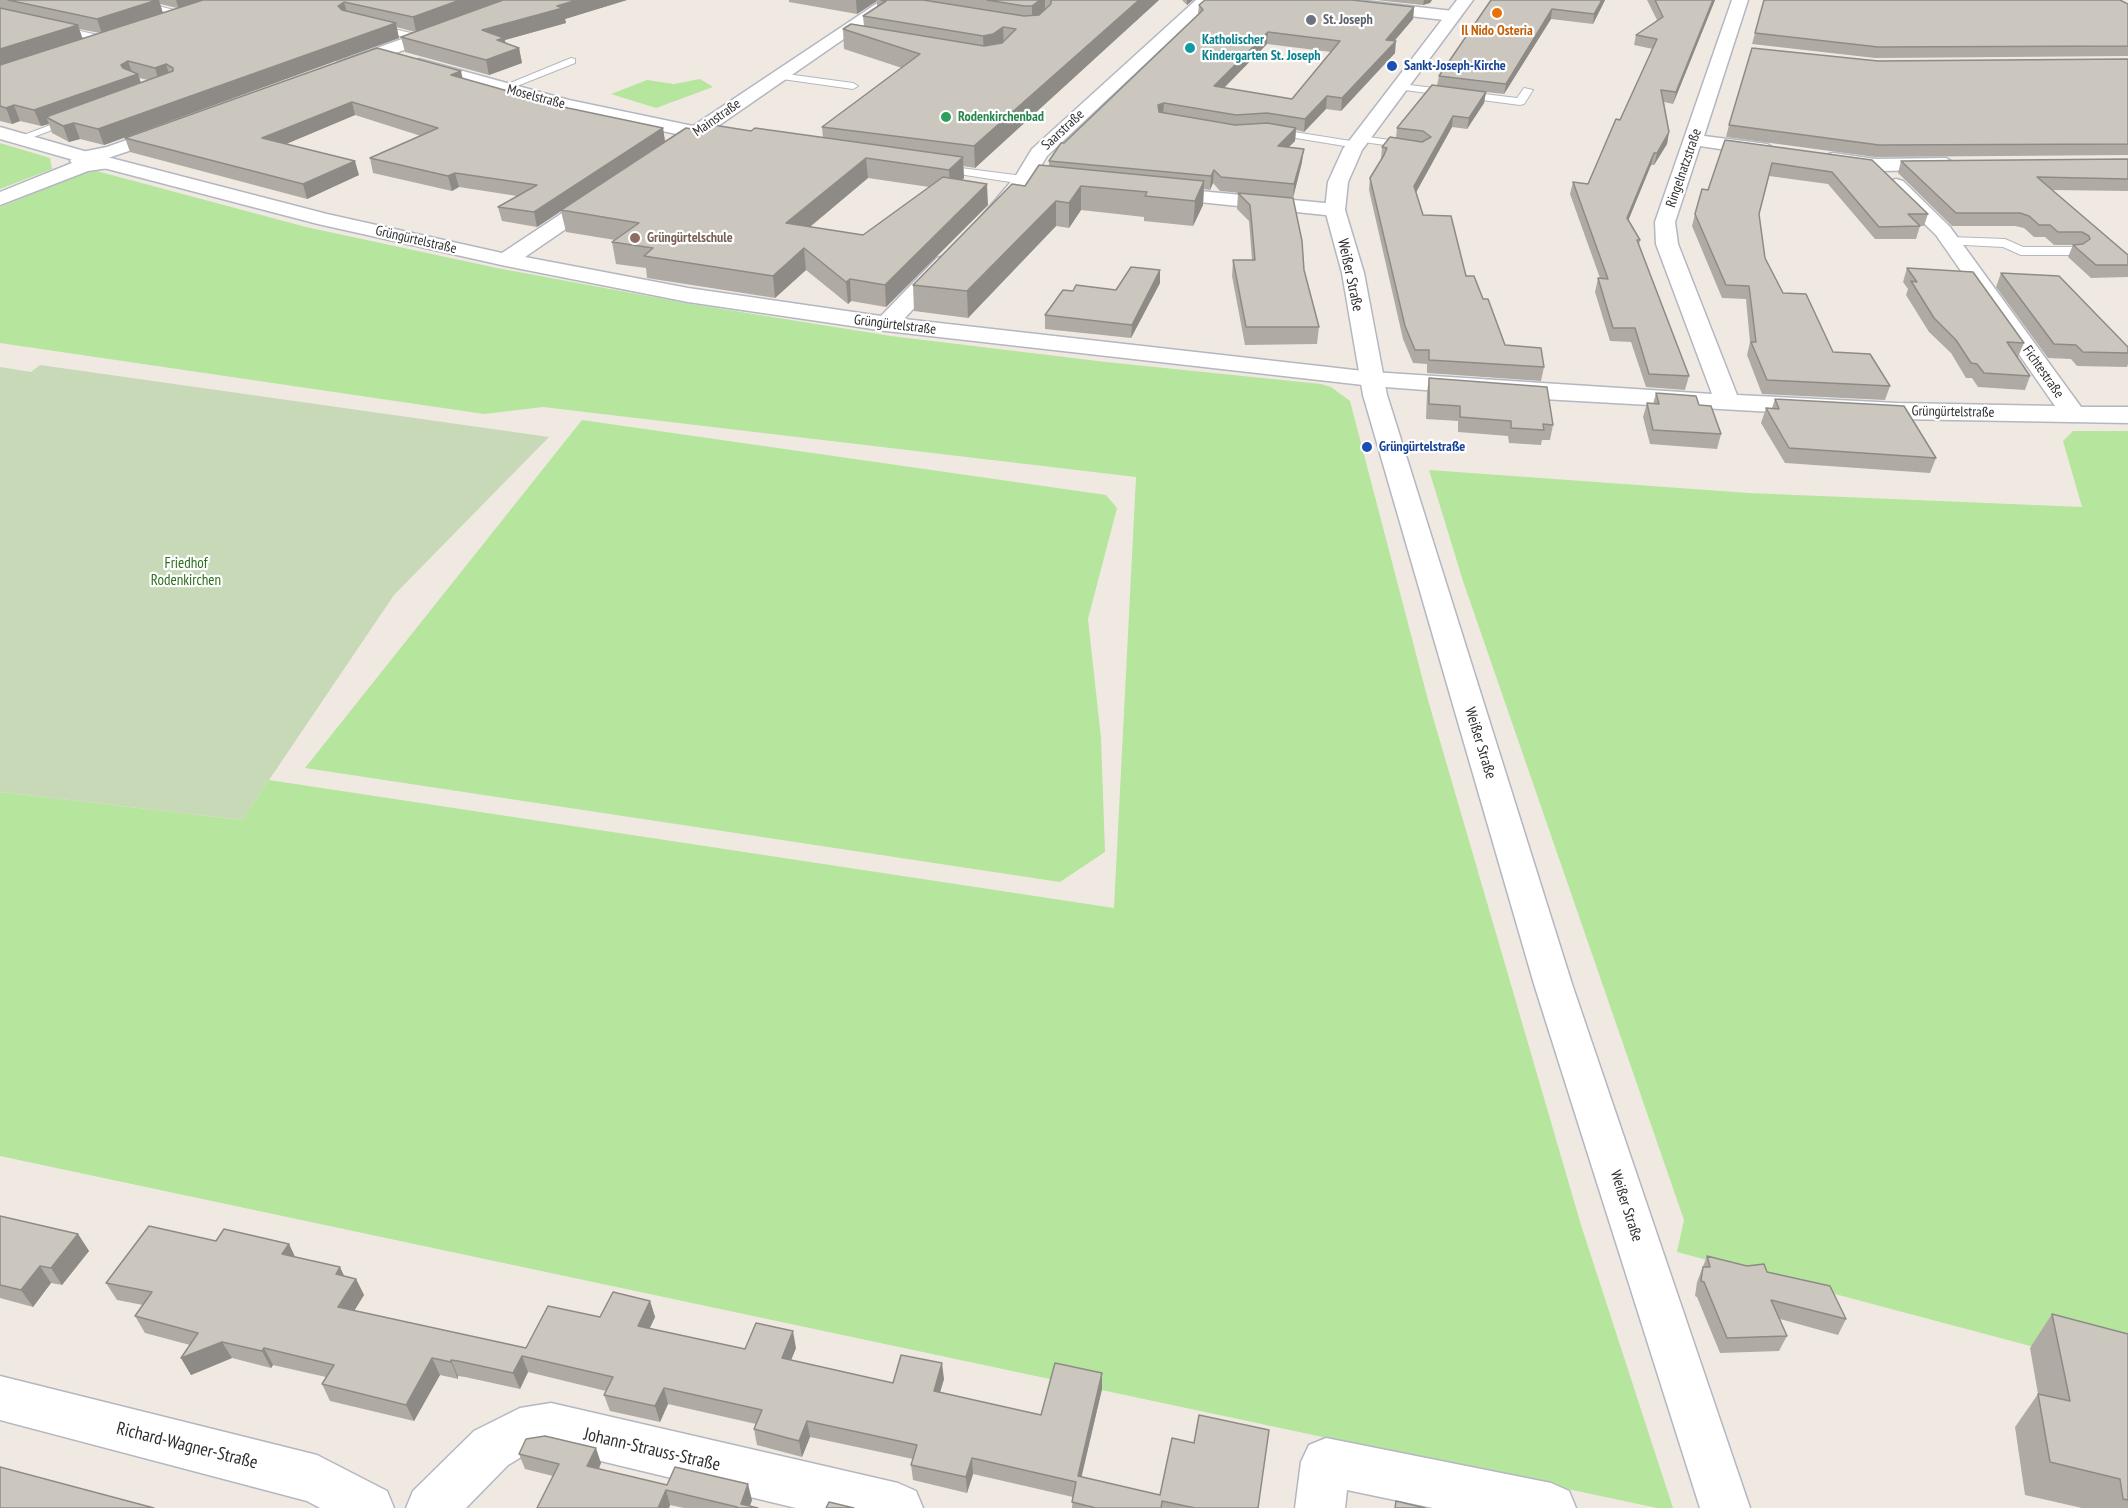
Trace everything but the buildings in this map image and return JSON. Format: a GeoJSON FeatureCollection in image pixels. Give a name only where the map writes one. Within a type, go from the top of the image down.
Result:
{"type":"FeatureCollection","features":[{"type":"Feature","properties":{"kind":"street"},"geometry":{"type":"LineString","coordinates":[[332,71],[525,0]]}},
{"type":"Feature","properties":{"kind":"street","name":"Saarstraße"},"geometry":{"type":"LineString","coordinates":[[977,231],[1023,180],[1039,153],[1205,0]]}},
{"type":"Feature","properties":{"kind":"street"},"geometry":{"type":"LineString","coordinates":[[1315,0],[1453,16]]}},
{"type":"Feature","properties":{"kind":"street","name":"Weißer Straße"},"geometry":{"type":"LineString","coordinates":[[1466,0],[1359,142],[1338,182],[1335,210],[1353,273],[1372,379],[1553,984],[1725,1508]]}},
{"type":"Feature","properties":{"kind":"street","name":"Ringelnatzstraße"},"geometry":{"type":"LineString","coordinates":[[1728,403],[1667,244],[1665,222],[1740,0]]}},
{"type":"Feature","properties":{"kind":"street","name":"Mainstraße"},"geometry":{"type":"LineString","coordinates":[[650,164],[694,132],[779,76],[845,37],[888,6]]}},
{"type":"Feature","properties":{"kind":"street"},"geometry":{"type":"LineString","coordinates":[[158,23],[207,7]]}},
{"type":"Feature","properties":{"kind":"street"},"geometry":{"type":"LineString","coordinates":[[75,51],[127,33]]}},
{"type":"Feature","properties":{"kind":"street"},"geometry":{"type":"LineString","coordinates":[[1723,48],[1746,51]]}},
{"type":"Feature","properties":{"kind":"street","name":"Moselstraße"},"geometry":{"type":"LineString","coordinates":[[381,53],[503,88],[647,124],[694,132]]}},
{"type":"Feature","properties":{"kind":"street"},"geometry":{"type":"LineString","coordinates":[[0,199],[187,124]]}},
{"type":"Feature","properties":{"kind":"street","name":"Grüngürtelstraße"},"geometry":{"type":"LineString","coordinates":[[0,133],[325,220],[506,260],[688,295],[886,324],[1372,379],[1728,403],[2128,415]]}},
{"type":"Feature","properties":{"kind":"street"},"geometry":{"type":"LineString","coordinates":[[1694,140],[1784,152]]}},
{"type":"Feature","properties":{"kind":"street"},"geometry":{"type":"LineString","coordinates":[[1818,157],[1875,165],[1967,164]]}},
{"type":"Feature","properties":{"kind":"street","name":"Fichtestraße"},"geometry":{"type":"LineString","coordinates":[[1875,165],[1950,241],[2074,415]]}},
{"type":"Feature","properties":{"kind":"street"},"geometry":{"type":"LineString","coordinates":[[1023,180],[1046,182]]}},
{"type":"Feature","properties":{"kind":"street"},"geometry":{"type":"LineString","coordinates":[[506,260],[621,183]]}},
{"type":"Feature","properties":{"kind":"street"},"geometry":{"type":"LineString","coordinates":[[1138,191],[1335,210]]}},
{"type":"Feature","properties":{"kind":"street"},"geometry":{"type":"LineString","coordinates":[[886,324],[961,248]]}},
{"type":"Feature","properties":{"kind":"street","name":"Richard-Wagner-Straße"},"geometry":{"type":"LineString","coordinates":[[0,1398],[317,1479],[369,1508]]}},
{"type":"Feature","properties":{"kind":"street","name":"Johann-Strauss-Straße"},"geometry":{"type":"LineString","coordinates":[[431,1508],[491,1448],[520,1431],[550,1426],[898,1508]]}},
{"type":"Feature","properties":{"kind":"street"},"geometry":{"type":"LineString","coordinates":[[1320,1508],[1326,1462],[1551,1508]]}},
{"type":"Feature","properties":{"kind":"lane"},"geometry":{"type":"LineString","coordinates":[[120,0],[186,14]]}},
{"type":"Feature","properties":{"kind":"lane"},"geometry":{"type":"LineString","coordinates":[[359,24],[422,38]]}},
{"type":"Feature","properties":{"kind":"lane"},"geometry":{"type":"LineString","coordinates":[[43,26],[107,40]]}},
{"type":"Feature","properties":{"kind":"lane"},"geometry":{"type":"LineString","coordinates":[[503,88],[571,62]]}},
{"type":"Feature","properties":{"kind":"lane"},"geometry":{"type":"LineString","coordinates":[[779,76],[853,87]]}},
{"type":"Feature","properties":{"kind":"lane"},"geometry":{"type":"LineString","coordinates":[[1401,87],[1520,102],[1528,90]]}},
{"type":"Feature","properties":{"kind":"lane"},"geometry":{"type":"LineString","coordinates":[[19,139],[85,116]]}},
{"type":"Feature","properties":{"kind":"lane"},"geometry":{"type":"LineString","coordinates":[[1256,132],[1266,131],[1421,148]]}},
{"type":"Feature","properties":{"kind":"lane"},"geometry":{"type":"LineString","coordinates":[[694,132],[717,136]]}},
{"type":"Feature","properties":{"kind":"lane"},"geometry":{"type":"LineString","coordinates":[[928,167],[1023,180]]}},
{"type":"Feature","properties":{"kind":"lane"},"geometry":{"type":"LineString","coordinates":[[1950,241],[2005,243],[2020,252],[2077,251]]}},
{"type":"Feature","properties":{"kind":"green space"},"geometry":{"type":"Polygon","coordinates":[[[700,79],[713,87],[656,108],[611,94],[647,80],[674,84],[700,79]]]}},
{"type":"Feature","properties":{"kind":"green space"},"geometry":{"type":"Polygon","coordinates":[[[0,143],[50,158],[52,169],[0,189],[0,143]]]}},
{"type":"Feature","properties":{"kind":"green space"},"geometry":{"type":"Polygon","coordinates":[[[93,170],[306,227],[497,268],[691,304],[891,336],[1106,362],[1321,384],[1331,387],[1350,401],[1428,700],[1581,1225],[1673,1508],[1657,1508],[0,1156],[0,792],[242,820],[269,780],[1114,908],[1136,477],[543,407],[484,414],[0,343],[0,207],[93,170]]]}},
{"type":"Feature","properties":{"kind":"green space","name":"Friedhof Rodenkirchen"},"geometry":{"type":"Polygon","coordinates":[[[40,365],[549,437],[394,595],[242,820],[0,792],[0,367],[31,372],[40,365]]]}},
{"type":"Feature","properties":{"kind":"green space"},"geometry":{"type":"Polygon","coordinates":[[[582,420],[1106,495],[1117,508],[1088,619],[1101,738],[1105,852],[1060,882],[305,768],[582,420]]]}},
{"type":"Feature","properties":{"kind":"green space"},"geometry":{"type":"Polygon","coordinates":[[[2073,431],[2128,431],[2128,1372],[1677,1252],[1684,1220],[1463,581],[1429,470],[1749,493],[2082,507],[2063,441],[2073,431]]]}},
{"type":"Feature","properties":{"kind":"place","name":"Il Nido Osteria"},"geometry":{"type":"Point","coordinates":[1497,13]}},
{"type":"Feature","properties":{"kind":"place","name":"St. Joseph"},"geometry":{"type":"Point","coordinates":[1311,20]}},
{"type":"Feature","properties":{"kind":"place","name":"Katholischer Kindergarten St. Joseph"},"geometry":{"type":"Point","coordinates":[1190,48]}},
{"type":"Feature","properties":{"kind":"place","name":"Sankt-Joseph-Kirche"},"geometry":{"type":"Point","coordinates":[1392,66]}},
{"type":"Feature","properties":{"kind":"place","name":"Rodenkirchenbad"},"geometry":{"type":"Point","coordinates":[946,117]}},
{"type":"Feature","properties":{"kind":"place","name":"Grüngürtelschule"},"geometry":{"type":"Point","coordinates":[635,238]}},
{"type":"Feature","properties":{"kind":"place","name":"Grüngürtelstraße"},"geometry":{"type":"Point","coordinates":[1367,447]}}]}
